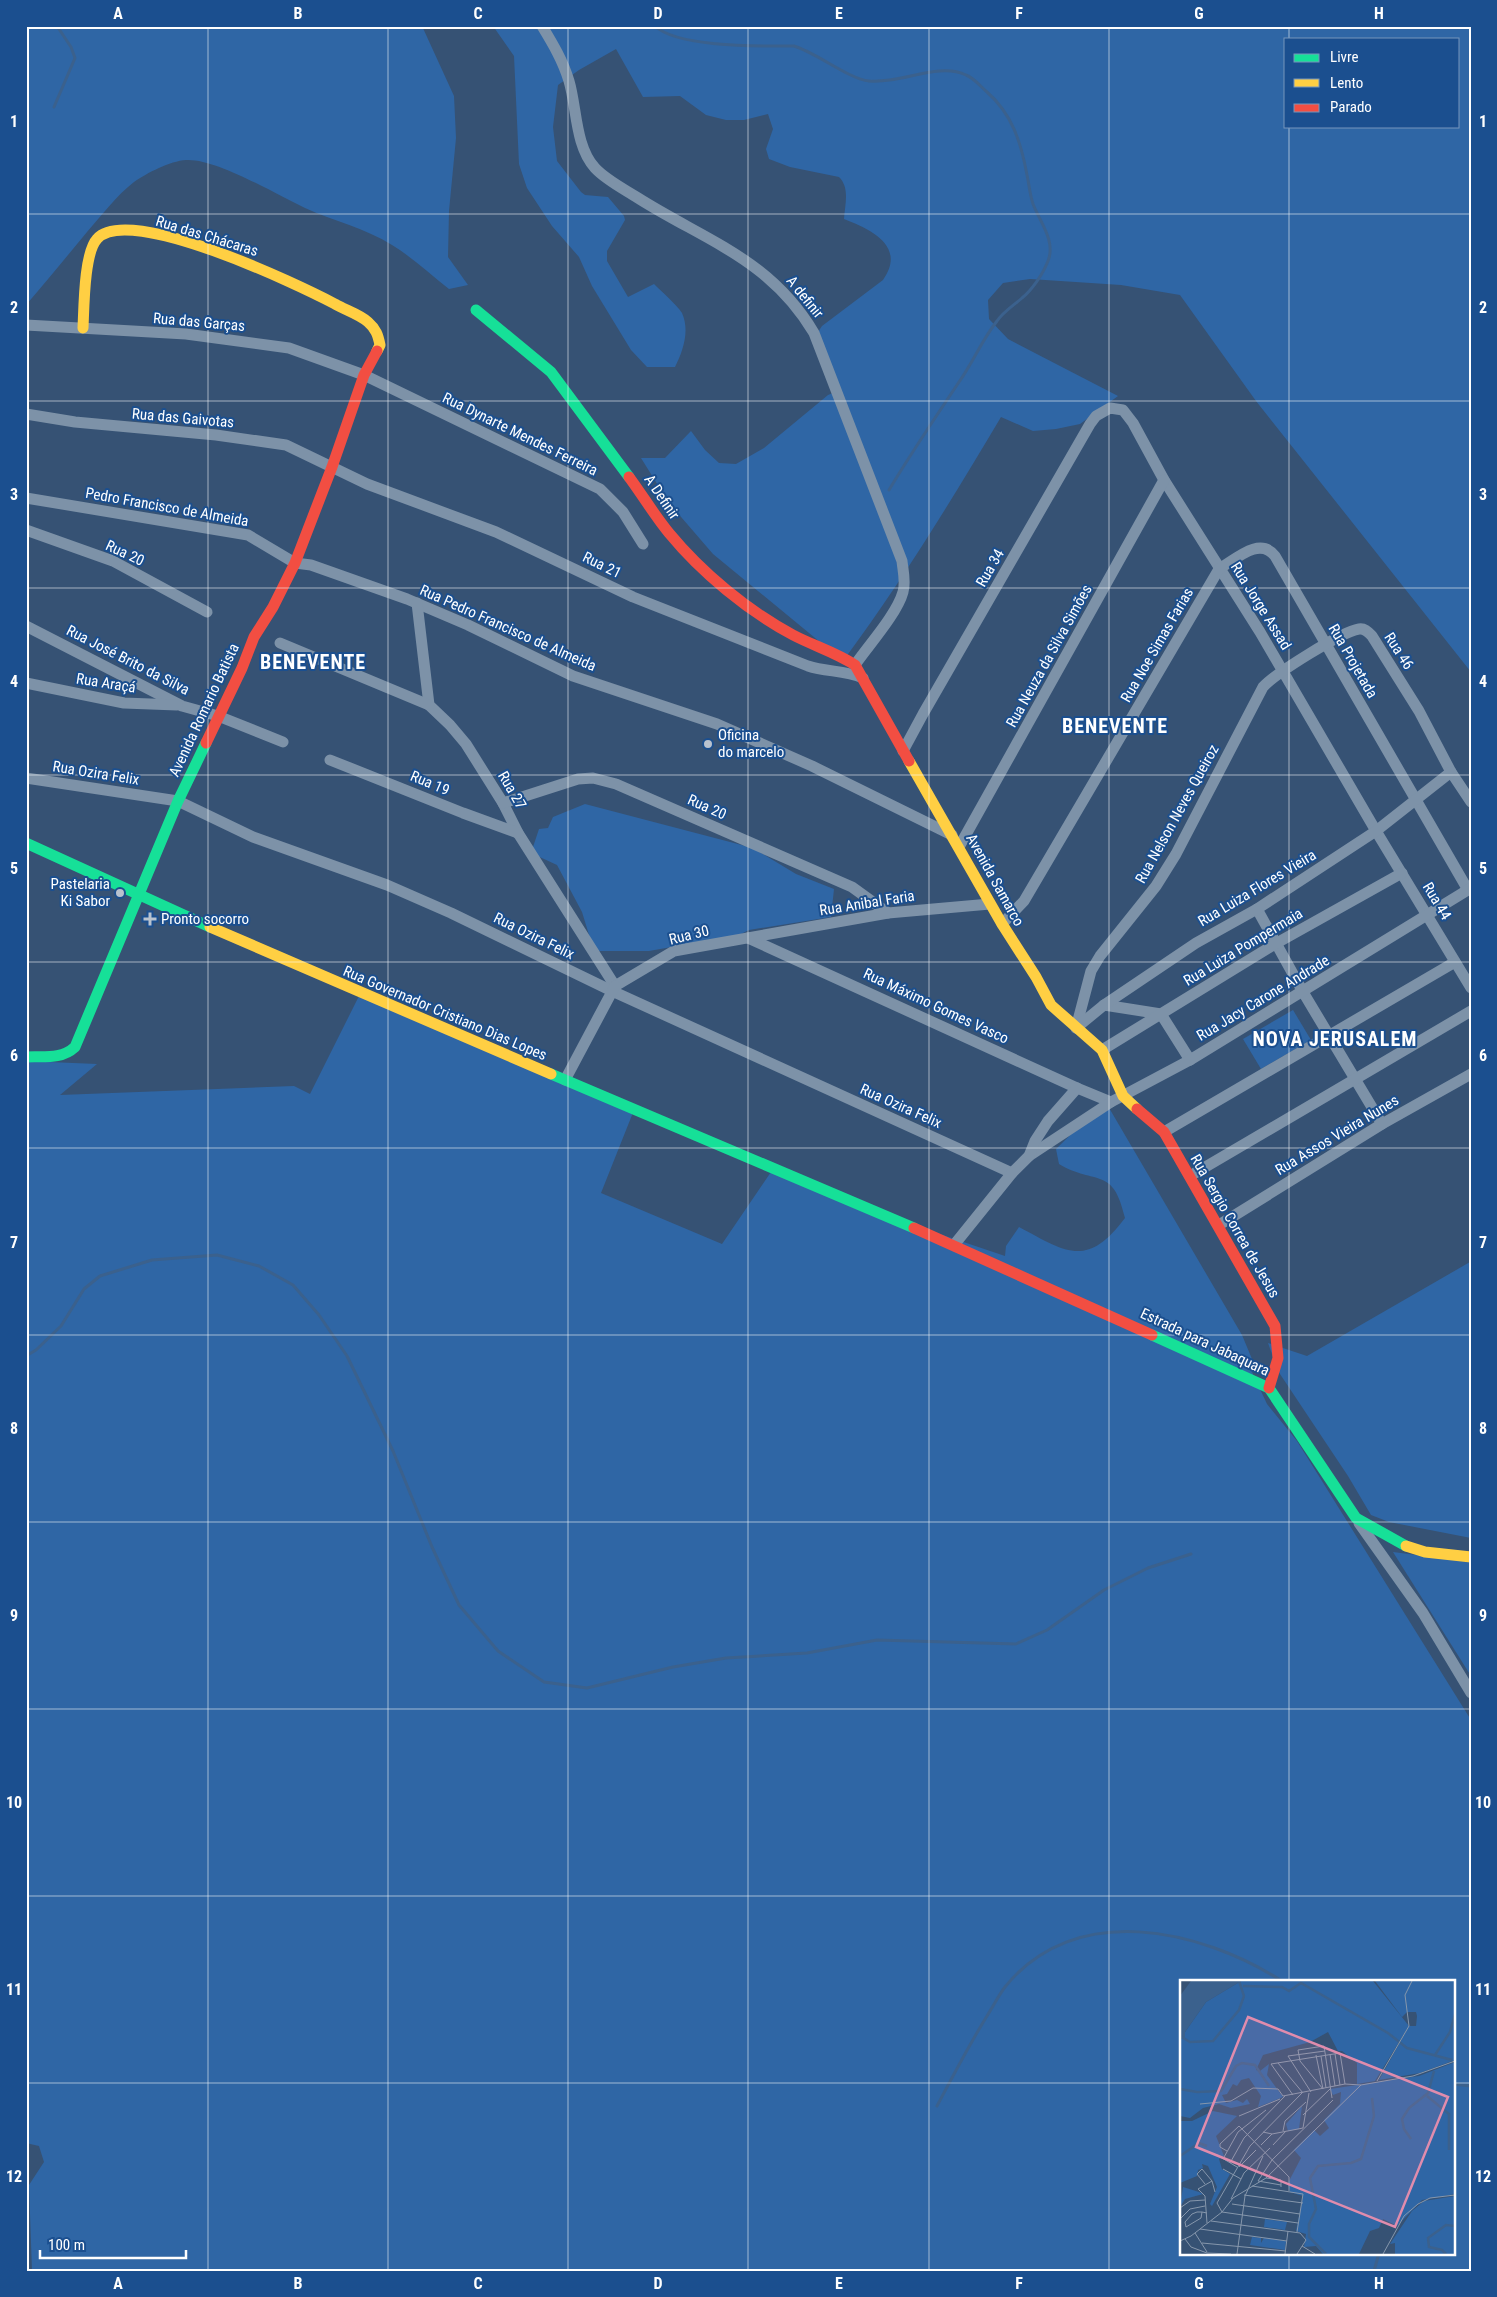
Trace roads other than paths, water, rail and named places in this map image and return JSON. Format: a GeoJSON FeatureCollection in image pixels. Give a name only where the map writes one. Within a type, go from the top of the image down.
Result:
{"type":"FeatureCollection","features":[{"type":"Feature","properties":{"kind":"street","name":"A definir"},"geometry":{"type":"LineString","coordinates":[[542,26],[565,66],[582,144],[592,166],[600,174],[653,207],[734,251],[761,270],[786,294],[814,333],[902,561],[903,592],[897,607],[855,665]]}},
{"type":"Feature","properties":{"kind":"street","name":"Rua das Chácaras"},"geometry":{"type":"LineString","coordinates":[[83,328],[89,259],[93,245],[97,238],[109,231],[131,230],[161,236],[224,254],[272,272],[367,321],[374,326],[380,339]]}},
{"type":"Feature","properties":{"kind":"street","name":"A Definir"},"geometry":{"type":"LineString","coordinates":[[476,310],[551,372],[605,442],[669,533],[725,588],[793,635],[841,656],[855,665]]}},
{"type":"Feature","properties":{"kind":"street","name":"Rua das Garças"},"geometry":{"type":"LineString","coordinates":[[26,325],[186,334],[255,342],[289,348],[364,375]]}},
{"type":"Feature","properties":{"kind":"street","name":"Avenida Romario Batista"},"geometry":{"type":"LineString","coordinates":[[26,1057],[62,1056],[72,1051],[75,1047],[178,801],[254,637],[273,607],[295,563],[332,467],[364,375],[380,345],[380,339]]}},
{"type":"Feature","properties":{"kind":"street","name":"Rua Dynarte Mendes Ferreira"},"geometry":{"type":"LineString","coordinates":[[364,375],[600,490],[622,512],[643,544]]}},
{"type":"Feature","properties":{"kind":"street","name":"Rua Jorge Assad"},"geometry":{"type":"LineString","coordinates":[[1110,408],[1123,410],[1128,415],[1164,480],[1283,670],[1376,831]]}},
{"type":"Feature","properties":{"kind":"street","name":"Rua 34"},"geometry":{"type":"LineString","coordinates":[[903,751],[1090,424],[1096,416],[1110,408]]}},
{"type":"Feature","properties":{"kind":"street","name":"Rua das Gaivotas"},"geometry":{"type":"LineString","coordinates":[[26,414],[126,428],[273,442],[296,448],[332,467]]}},
{"type":"Feature","properties":{"kind":"street","name":"Rua 21"},"geometry":{"type":"LineString","coordinates":[[332,467],[391,494],[496,532],[632,597],[812,668],[849,672],[863,678]]}},
{"type":"Feature","properties":{"kind":"street","name":"Rua Neuza da Silva Simões"},"geometry":{"type":"LineString","coordinates":[[959,846],[1164,480]]}},
{"type":"Feature","properties":{"kind":"street","name":"Pedro Francisco de Almeida"},"geometry":{"type":"LineString","coordinates":[[26,498],[248,534],[295,563]]}},
{"type":"Feature","properties":{"kind":"street","name":"Rua 20"},"geometry":{"type":"LineString","coordinates":[[26,530],[113,561],[207,612]]}},
{"type":"Feature","properties":{"kind":"street","name":"Rua Projetada"},"geometry":{"type":"LineString","coordinates":[[1219,569],[1257,548],[1264,547],[1270,550],[1469,889]]}},
{"type":"Feature","properties":{"kind":"street","name":"Rua Pedro Francisco de Almeida"},"geometry":{"type":"LineString","coordinates":[[295,563],[311,565],[417,603],[573,676],[717,724],[812,766],[953,836]]}},
{"type":"Feature","properties":{"kind":"street","name":"Rua Noe Simas Farias"},"geometry":{"type":"LineString","coordinates":[[1002,924],[1024,901],[1219,569]]}},
{"type":"Feature","properties":{"kind":"street"},"geometry":{"type":"LineString","coordinates":[[280,643],[429,705],[417,603]]}},
{"type":"Feature","properties":{"kind":"street","name":"Rua José Brito da Silva"},"geometry":{"type":"LineString","coordinates":[[26,626],[182,706],[218,716],[283,742]]}},
{"type":"Feature","properties":{"kind":"street","name":"Rua 46"},"geometry":{"type":"LineString","coordinates":[[1283,670],[1353,631],[1366,630],[1419,711],[1451,772]]}},
{"type":"Feature","properties":{"kind":"street","name":"Avenida Samarco"},"geometry":{"type":"LineString","coordinates":[[855,665],[959,846],[990,904],[1036,977],[1051,1005],[1102,1050],[1123,1096]]}},
{"type":"Feature","properties":{"kind":"street","name":"Rua Nelson Neves Queiroz"},"geometry":{"type":"LineString","coordinates":[[1076,1028],[1091,971],[1100,956],[1156,886],[1180,845],[1263,687],[1283,670]]}},
{"type":"Feature","properties":{"kind":"street","name":"Rua Araçá"},"geometry":{"type":"LineString","coordinates":[[26,683],[124,703],[182,706]]}},
{"type":"Feature","properties":{"kind":"street","name":"Rua 27"},"geometry":{"type":"LineString","coordinates":[[429,705],[466,744],[503,802],[518,833],[613,988]]}},
{"type":"Feature","properties":{"kind":"street","name":"Rua 19"},"geometry":{"type":"LineString","coordinates":[[330,760],[518,833]]}},
{"type":"Feature","properties":{"kind":"street"},"geometry":{"type":"LineString","coordinates":[[1451,772],[1471,802]]}},
{"type":"Feature","properties":{"kind":"street","name":"Rua Luiza Flores Vieira"},"geometry":{"type":"LineString","coordinates":[[1076,1028],[1104,1006],[1196,943],[1257,909],[1376,831],[1451,772]]}},
{"type":"Feature","properties":{"kind":"street","name":"Rua Ozira Felix"},"geometry":{"type":"LineString","coordinates":[[26,778],[178,801],[253,837],[386,885],[451,913],[1012,1173]]}},
{"type":"Feature","properties":{"kind":"street","name":"Rua 20"},"geometry":{"type":"LineString","coordinates":[[503,802],[578,779],[593,778],[616,784],[852,887],[888,913]]}},
{"type":"Feature","properties":{"kind":"street","name":"Rua 44"},"geometry":{"type":"LineString","coordinates":[[1376,831],[1428,914],[1471,988]]}},
{"type":"Feature","properties":{"kind":"street","name":"Rua Governador Cristiano Dias Lopes"},"geometry":{"type":"LineString","coordinates":[[26,843],[139,896],[347,988],[855,1202]]}},
{"type":"Feature","properties":{"kind":"street","name":"Rua Luiza Pompermaia"},"geometry":{"type":"LineString","coordinates":[[1102,1050],[1275,944],[1402,873]]}},
{"type":"Feature","properties":{"kind":"street","name":"Rua Jacy Carone Andrade"},"geometry":{"type":"LineString","coordinates":[[1111,1102],[1190,1060],[1469,889]]}},
{"type":"Feature","properties":{"kind":"street","name":"Rua Anibal Faria"},"geometry":{"type":"LineString","coordinates":[[748,938],[888,913],[990,904]]}},
{"type":"Feature","properties":{"kind":"street"},"geometry":{"type":"LineString","coordinates":[[1257,909],[1275,944],[1353,1079],[1382,1124]]}},
{"type":"Feature","properties":{"kind":"street","name":"Rua 30"},"geometry":{"type":"LineString","coordinates":[[613,988],[674,951],[748,938]]}},
{"type":"Feature","properties":{"kind":"street","name":"Rua Máximo Gomes Vasco"},"geometry":{"type":"LineString","coordinates":[[748,938],[1076,1088],[1111,1102]]}},
{"type":"Feature","properties":{"kind":"street"},"geometry":{"type":"LineString","coordinates":[[1164,1132],[1455,962]]}},
{"type":"Feature","properties":{"kind":"street"},"geometry":{"type":"LineString","coordinates":[[566,1080],[613,988]]}},
{"type":"Feature","properties":{"kind":"street"},"geometry":{"type":"LineString","coordinates":[[1104,1006],[1161,1014],[1190,1060]]}},
{"type":"Feature","properties":{"kind":"street"},"geometry":{"type":"LineString","coordinates":[[1190,1176],[1471,1011]]}},
{"type":"Feature","properties":{"kind":"street","name":"Rua Assos Vieira Nunes"},"geometry":{"type":"LineString","coordinates":[[1219,1225],[1382,1124],[1471,1074]]}},
{"type":"Feature","properties":{"kind":"street"},"geometry":{"type":"LineString","coordinates":[[1029,1156],[1035,1141],[1048,1121],[1076,1088]]}},
{"type":"Feature","properties":{"kind":"street","name":"Rua Sergio Correa de Jesus"},"geometry":{"type":"LineString","coordinates":[[1123,1096],[1164,1132],[1219,1225],[1275,1326],[1280,1358],[1269,1388]]}},
{"type":"Feature","properties":{"kind":"street"},"geometry":{"type":"LineString","coordinates":[[954,1245],[1012,1173],[1029,1156],[1111,1102]]}},
{"type":"Feature","properties":{"kind":"street","name":"Estrada para Jabaquara"},"geometry":{"type":"LineString","coordinates":[[855,1202],[1269,1388],[1356,1518],[1400,1544],[1425,1552],[1471,1557]]}},
{"type":"Feature","properties":{"kind":"street"},"geometry":{"type":"LineString","coordinates":[[1356,1518],[1423,1614],[1471,1693]]}},
{"type":"Feature","properties":{"kind":"waterway"},"geometry":{"type":"LineString","coordinates":[[54,107],[75,58],[71,47],[57,26]]}},
{"type":"Feature","properties":{"kind":"waterway"},"geometry":{"type":"LineString","coordinates":[[655,26],[666,33],[700,42],[794,46],[813,54],[852,76],[869,81],[894,80],[931,72],[955,72],[969,76],[974,80],[996,101],[1009,119],[1022,151],[1033,204],[1049,239],[1050,254],[1048,261],[1030,291],[1003,314],[992,328],[889,490]]}},
{"type":"Feature","properties":{"kind":"waterway"},"geometry":{"type":"LineString","coordinates":[[26,1356],[36,1350],[61,1326],[84,1289],[100,1276],[152,1260],[217,1255],[259,1266],[293,1285],[319,1315],[347,1356],[393,1451],[432,1547],[459,1605],[498,1651],[544,1682],[587,1688],[673,1667],[726,1658],[807,1653],[877,1640],[1016,1644],[1047,1630],[1104,1590],[1148,1568],[1191,1554]]}},
{"type":"Feature","properties":{"kind":"waterway"},"geometry":{"type":"LineString","coordinates":[[937,2106],[974,2038],[1005,1987],[1034,1960],[1066,1942],[1102,1933],[1139,1932],[1177,1937],[1214,1948],[1249,1963],[1280,1980]]}},
{"type":"Feature","properties":{"kind":"waterway"},"geometry":{"type":"LineString","coordinates":[[1454,2084],[1471,2086]]}},
{"type":"Feature","properties":{"kind":"waterway"},"geometry":{"type":"LineString","coordinates":[[1374,2271],[1379,2254]]}},
{"type":"Feature","properties":{"kind":"place","name":"Oficina do marcelo"},"geometry":{"type":"Point","coordinates":[708,744]}},
{"type":"Feature","properties":{"kind":"place","name":"Pastelaria Ki Sabor"},"geometry":{"type":"Point","coordinates":[120,893]}},
{"type":"Feature","properties":{"kind":"place","name":"Pronto socorro"},"geometry":{"type":"Point","coordinates":[150,919]}},
{"type":"Feature","properties":{"kind":"district","name":"BENEVENTE"},"geometry":{"type":"Point","coordinates":[313,662]}},
{"type":"Feature","properties":{"kind":"district","name":"BENEVENTE"},"geometry":{"type":"Point","coordinates":[1115,726]}},
{"type":"Feature","properties":{"kind":"district","name":"NOVA JERUSALEM"},"geometry":{"type":"Point","coordinates":[1335,1039]}}]}
